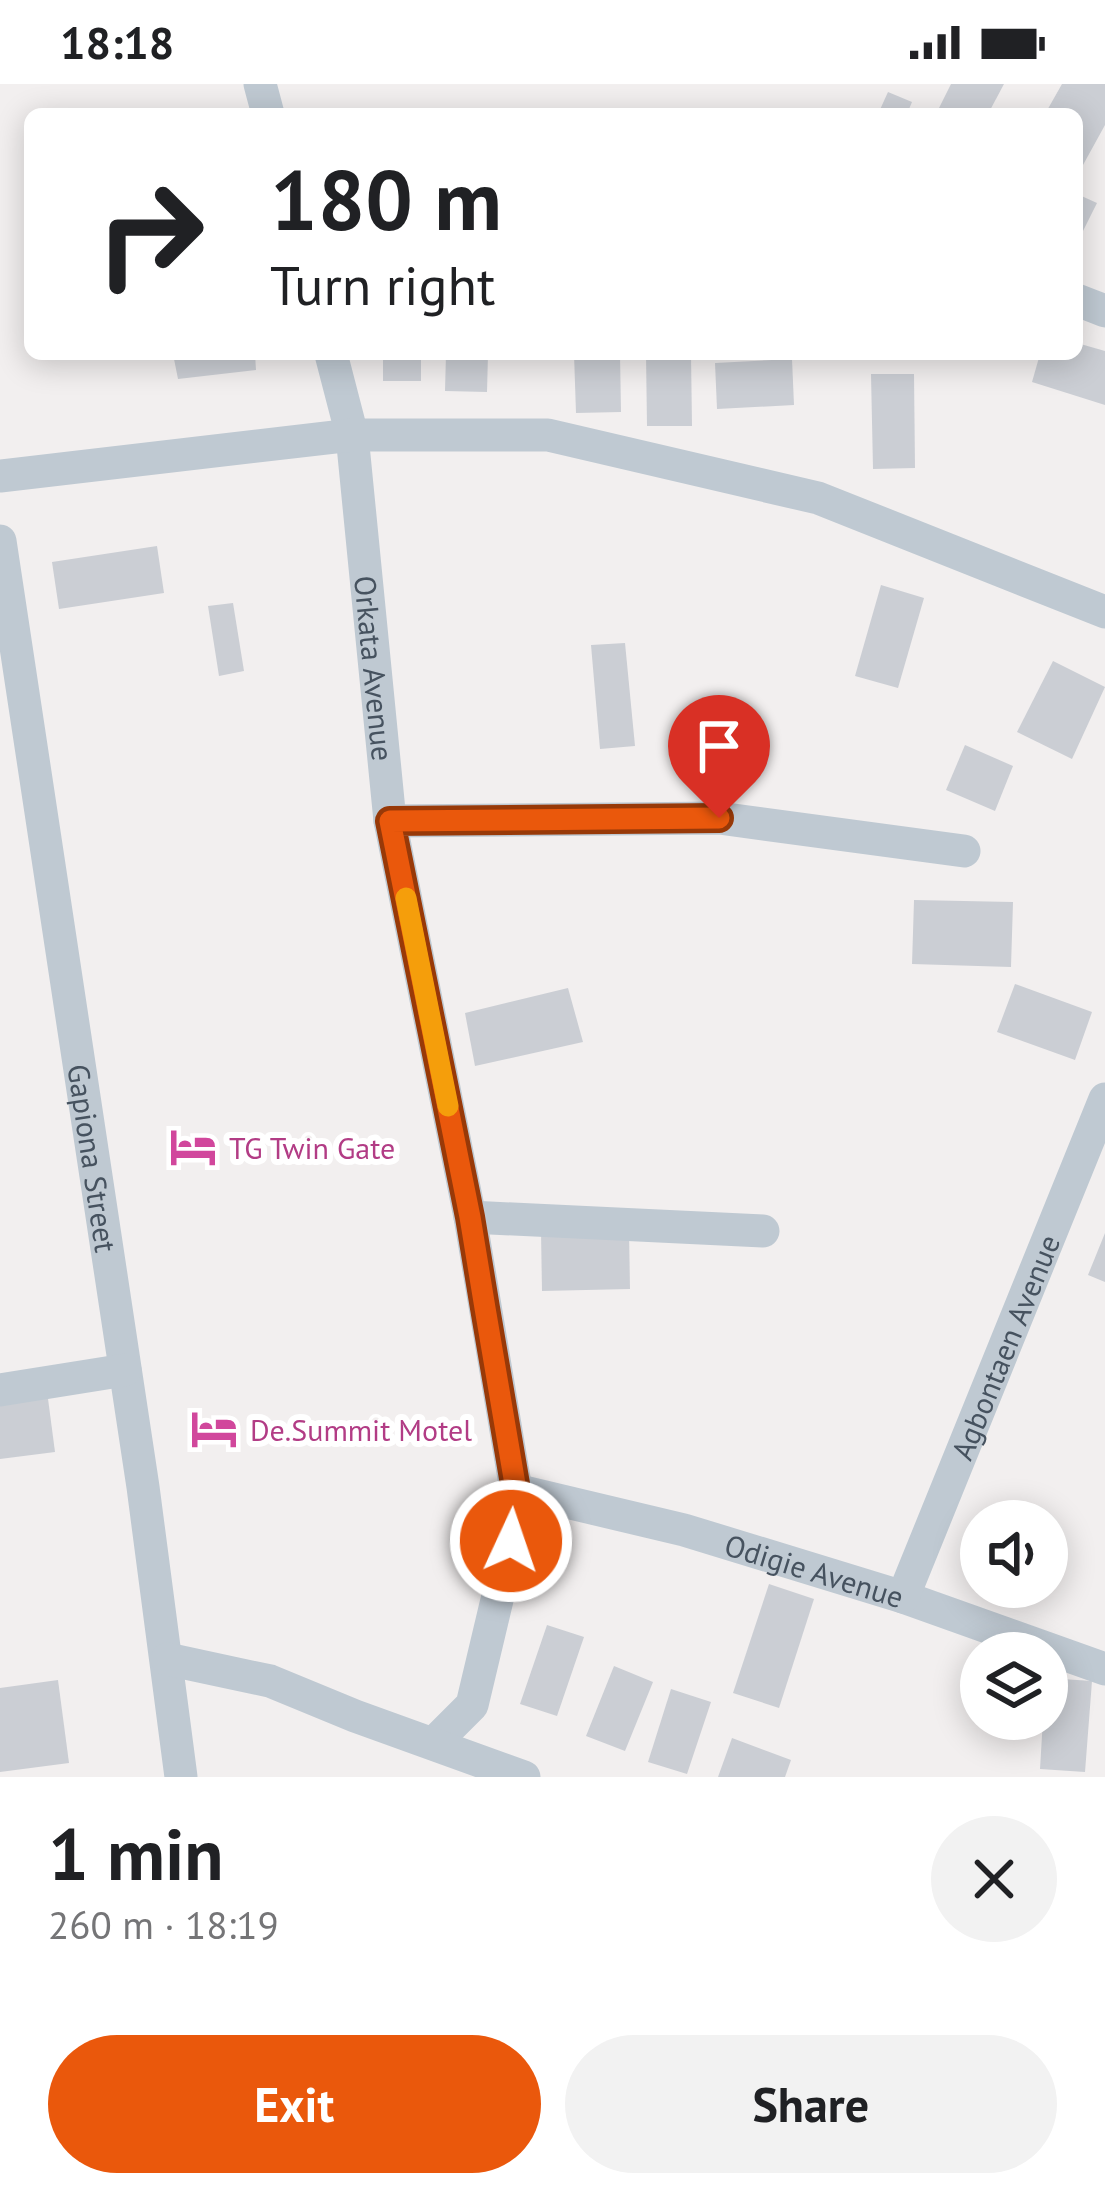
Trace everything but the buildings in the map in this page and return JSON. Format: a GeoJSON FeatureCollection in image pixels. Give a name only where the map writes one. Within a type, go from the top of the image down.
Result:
{"type":"FeatureCollection","features":[{"type":"Feature","properties":{"kind":"street","name":"Orkata Avenue"},"geometry":{"type":"LineString","coordinates":[[333,360],[352,435],[390,821],[470,1217],[516,1490],[511,1541],[472,1705],[434,1743]]}},
{"type":"Feature","properties":{"kind":"street"},"geometry":{"type":"LineString","coordinates":[[0,476],[352,435],[548,435],[818,498],[1105,612]]}},
{"type":"Feature","properties":{"kind":"street","name":"Gapiona Street"},"geometry":{"type":"LineString","coordinates":[[0,542],[125,1370],[181,1777]]}},
{"type":"Feature","properties":{"kind":"street"},"geometry":{"type":"LineString","coordinates":[[390,821],[719,818],[964,851]]}},
{"type":"Feature","properties":{"kind":"street","name":"Agbontaen Avenue"},"geometry":{"type":"LineString","coordinates":[[903,1597],[1105,1099]]}},
{"type":"Feature","properties":{"kind":"street"},"geometry":{"type":"LineString","coordinates":[[470,1217],[763,1231]]}},
{"type":"Feature","properties":{"kind":"street"},"geometry":{"type":"LineString","coordinates":[[0,1390],[125,1370]]}},
{"type":"Feature","properties":{"kind":"street","name":"Odigie Avenue"},"geometry":{"type":"LineString","coordinates":[[516,1490],[684,1530],[903,1597],[1105,1669]]}},
{"type":"Feature","properties":{"kind":"street"},"geometry":{"type":"LineString","coordinates":[[167,1659],[270,1681],[524,1777]]}},
{"type":"Feature","properties":{"kind":"slow traffic"},"geometry":{"type":"LineString","coordinates":[[406,898],[448,1106]]}},
{"type":"Feature","properties":{"kind":"place","name":"TG Twin Gate"},"geometry":{"type":"Point","coordinates":[193,1147]}},
{"type":"Feature","properties":{"kind":"place","name":"De.Summit Motel"},"geometry":{"type":"Point","coordinates":[214,1429]}},
{"type":"Feature","properties":{"kind":"route"},"geometry":{"type":"LineString","coordinates":[[511,1541],[516,1490],[470,1217],[390,821],[719,818]]}}]}
